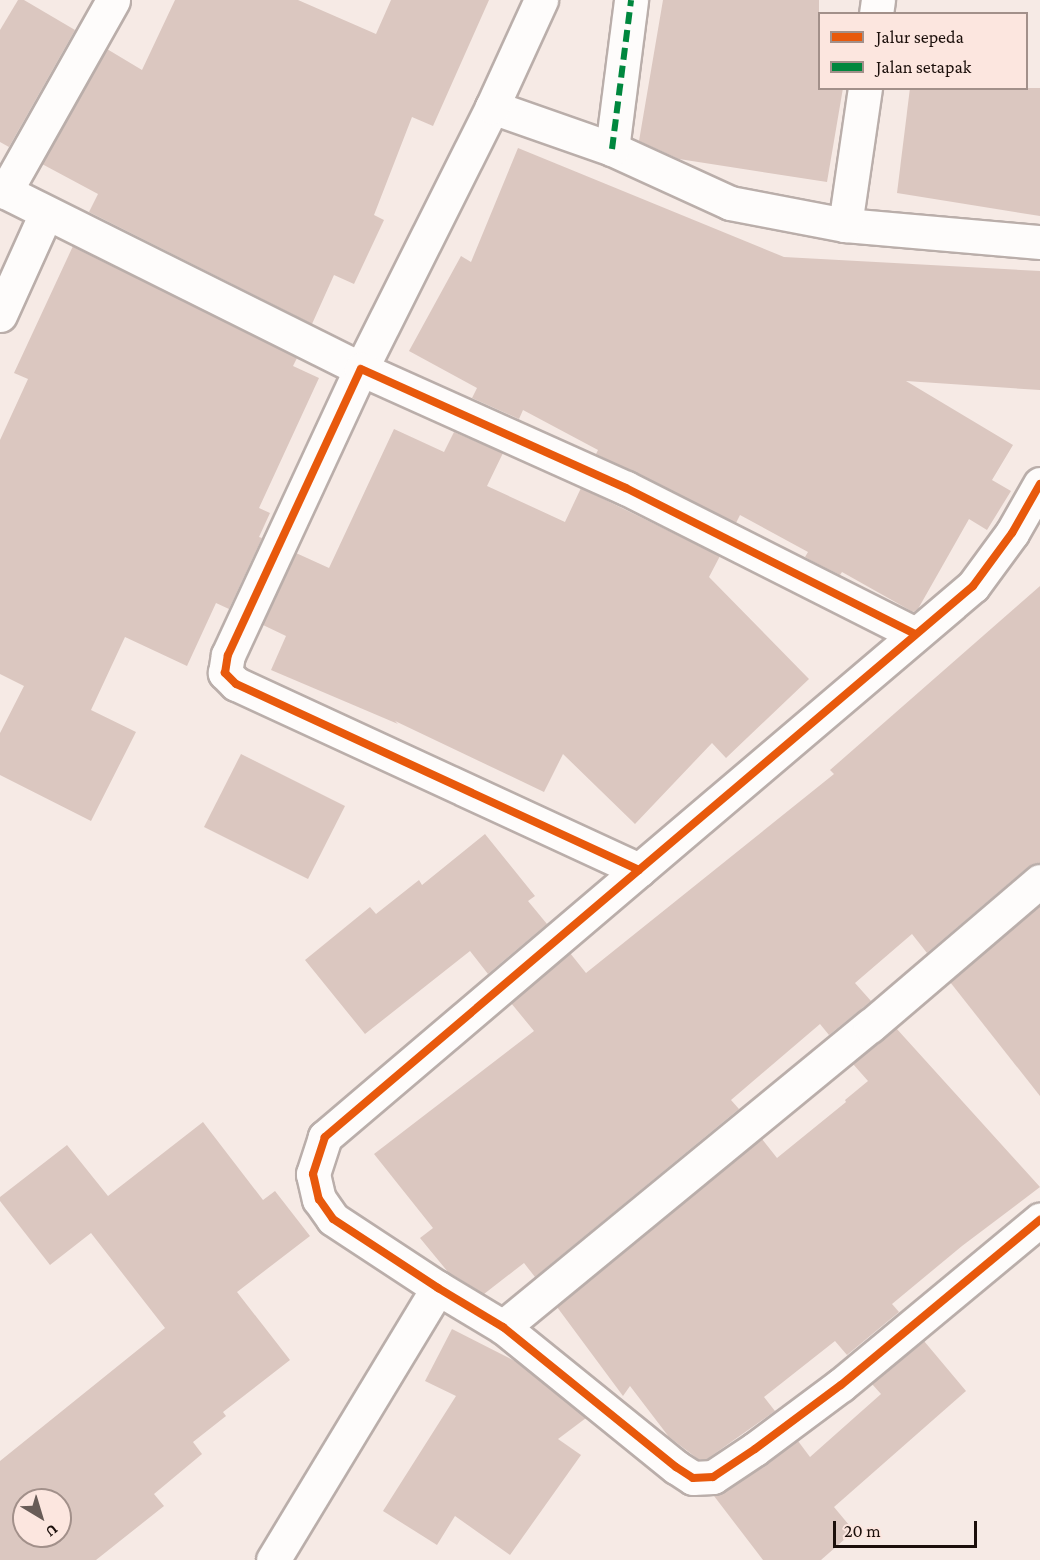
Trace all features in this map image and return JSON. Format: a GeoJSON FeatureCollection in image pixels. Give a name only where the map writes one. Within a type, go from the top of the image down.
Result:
{"type":"FeatureCollection","features":[{"type":"Feature","properties":{"kind":"street"},"geometry":{"type":"LineString","coordinates":[[113,0],[2,191],[361,369],[626,488],[915,634]]}},
{"type":"Feature","properties":{"kind":"street"},"geometry":{"type":"LineString","coordinates":[[541,0],[492,107],[361,369],[228,655],[225,673],[236,684],[639,870]]}},
{"type":"Feature","properties":{"kind":"street"},"geometry":{"type":"LineString","coordinates":[[612,149],[631,0]]}},
{"type":"Feature","properties":{"kind":"street"},"geometry":{"type":"LineString","coordinates":[[845,225],[865,90]]}},
{"type":"Feature","properties":{"kind":"street"},"geometry":{"type":"LineString","coordinates":[[492,107],[612,149],[730,203],[845,225],[1040,242]]}},
{"type":"Feature","properties":{"kind":"street"},"geometry":{"type":"LineString","coordinates":[[0,315],[45,213]]}},
{"type":"Feature","properties":{"kind":"street"},"geometry":{"type":"LineString","coordinates":[[1040,484],[1012,533],[973,586],[325,1137],[313,1174],[319,1198],[333,1219],[438,1288],[503,1327],[676,1467],[693,1478],[712,1477],[755,1449],[841,1385],[1040,1220]]}},
{"type":"Feature","properties":{"kind":"street"},"geometry":{"type":"LineString","coordinates":[[503,1327],[870,1026],[1040,881]]}},
{"type":"Feature","properties":{"kind":"street"},"geometry":{"type":"LineString","coordinates":[[273,1560],[438,1288]]}},
{"type":"Feature","properties":{"kind":"building"},"geometry":{"type":"Polygon","coordinates":[[[18,0],[24,0],[75,30],[9,147],[0,142],[0,30],[18,0]]]}},
{"type":"Feature","properties":{"kind":"building"},"geometry":{"type":"Polygon","coordinates":[[[175,0],[298,0],[376,34],[391,0],[489,0],[433,126],[412,117],[374,215],[384,220],[354,284],[334,275],[312,324],[89,212],[98,194],[42,164],[107,49],[142,70],[175,0]]]}},
{"type":"Feature","properties":{"kind":"building"},"geometry":{"type":"Polygon","coordinates":[[[663,0],[819,0],[818,90],[843,90],[827,182],[679,159],[639,141],[663,0]]]}},
{"type":"Feature","properties":{"kind":"building"},"geometry":{"type":"Polygon","coordinates":[[[1028,88],[1040,88],[1040,216],[897,193],[910,90],[1028,90],[1028,88]]]}},
{"type":"Feature","properties":{"kind":"building"},"geometry":{"type":"Polygon","coordinates":[[[518,148],[784,257],[1040,271],[1040,390],[906,381],[1013,445],[992,480],[1011,491],[987,530],[969,519],[918,609],[913,612],[842,572],[840,575],[812,561],[805,557],[808,552],[740,515],[736,523],[596,454],[598,450],[523,410],[519,419],[472,398],[477,388],[409,351],[461,256],[471,262],[518,148]]]}},
{"type":"Feature","properties":{"kind":"building"},"geometry":{"type":"Polygon","coordinates":[[[73,246],[297,358],[293,366],[319,378],[259,508],[270,513],[259,537],[262,538],[229,609],[216,603],[187,666],[125,637],[91,710],[136,732],[91,821],[0,775],[0,733],[24,686],[0,674],[0,440],[28,379],[14,373],[73,246]]]}},
{"type":"Feature","properties":{"kind":"building"},"geometry":{"type":"Polygon","coordinates":[[[394,429],[444,452],[454,432],[503,453],[487,486],[565,522],[581,488],[720,556],[709,577],[809,679],[726,758],[712,743],[635,824],[563,754],[544,792],[395,721],[398,724],[271,670],[286,636],[263,625],[296,553],[329,568],[394,429]]]}},
{"type":"Feature","properties":{"kind":"building"},"geometry":{"type":"Polygon","coordinates":[[[1040,586],[1040,863],[1028,867],[927,953],[912,934],[855,983],[871,1001],[829,1035],[820,1024],[731,1100],[739,1109],[535,1277],[524,1263],[484,1294],[448,1272],[420,1238],[433,1228],[374,1154],[534,1031],[511,1003],[570,953],[586,973],[834,774],[830,770],[1040,586]]]}},
{"type":"Feature","properties":{"kind":"building"},"geometry":{"type":"Polygon","coordinates":[[[241,754],[345,806],[308,879],[204,827],[241,754]]]}},
{"type":"Feature","properties":{"kind":"building"},"geometry":{"type":"Polygon","coordinates":[[[485,834],[535,896],[528,901],[547,924],[488,974],[470,951],[365,1034],[305,960],[370,907],[376,914],[419,880],[422,885],[485,834]]]}},
{"type":"Feature","properties":{"kind":"building"},"geometry":{"type":"Polygon","coordinates":[[[1040,906],[1040,1096],[950,982],[1040,906]]]}},
{"type":"Feature","properties":{"kind":"building"},"geometry":{"type":"Polygon","coordinates":[[[896,1028],[1040,1187],[962,1246],[892,1304],[899,1312],[847,1355],[835,1341],[764,1397],[775,1411],[707,1459],[698,1459],[669,1437],[630,1386],[623,1396],[557,1307],[762,1139],[777,1158],[846,1102],[845,1100],[868,1081],[853,1064],[896,1028]]]}},
{"type":"Feature","properties":{"kind":"building"},"geometry":{"type":"Polygon","coordinates":[[[203,1122],[263,1200],[275,1191],[310,1236],[237,1292],[290,1360],[223,1412],[226,1416],[193,1442],[202,1454],[154,1494],[164,1506],[96,1560],[0,1560],[0,1461],[165,1328],[91,1233],[50,1265],[0,1201],[0,1197],[67,1145],[108,1196],[203,1122]]]}},
{"type":"Feature","properties":{"kind":"building"},"geometry":{"type":"Polygon","coordinates":[[[452,1329],[517,1362],[586,1418],[558,1439],[581,1455],[510,1555],[455,1516],[437,1545],[383,1511],[456,1396],[425,1381],[452,1329]]]}},
{"type":"Feature","properties":{"kind":"building"},"geometry":{"type":"Polygon","coordinates":[[[924,1341],[966,1391],[834,1507],[854,1531],[821,1560],[763,1560],[714,1496],[723,1493],[798,1441],[810,1457],[881,1394],[872,1384],[924,1341]]]}},
{"type":"Feature","properties":{"kind":"marked path"},"geometry":{"type":"LineString","coordinates":[[612,149],[631,0]]}},
{"type":"Feature","properties":{"kind":"cycle path"},"geometry":{"type":"LineString","coordinates":[[639,870],[236,684],[225,673],[228,655],[361,369],[626,488],[915,634]]}},
{"type":"Feature","properties":{"kind":"cycle path"},"geometry":{"type":"LineString","coordinates":[[1040,484],[1012,533],[973,586],[325,1137],[313,1174],[319,1199],[333,1219],[438,1288],[503,1327],[676,1467],[693,1478],[713,1477],[755,1449],[841,1385],[1040,1220]]}}]}
